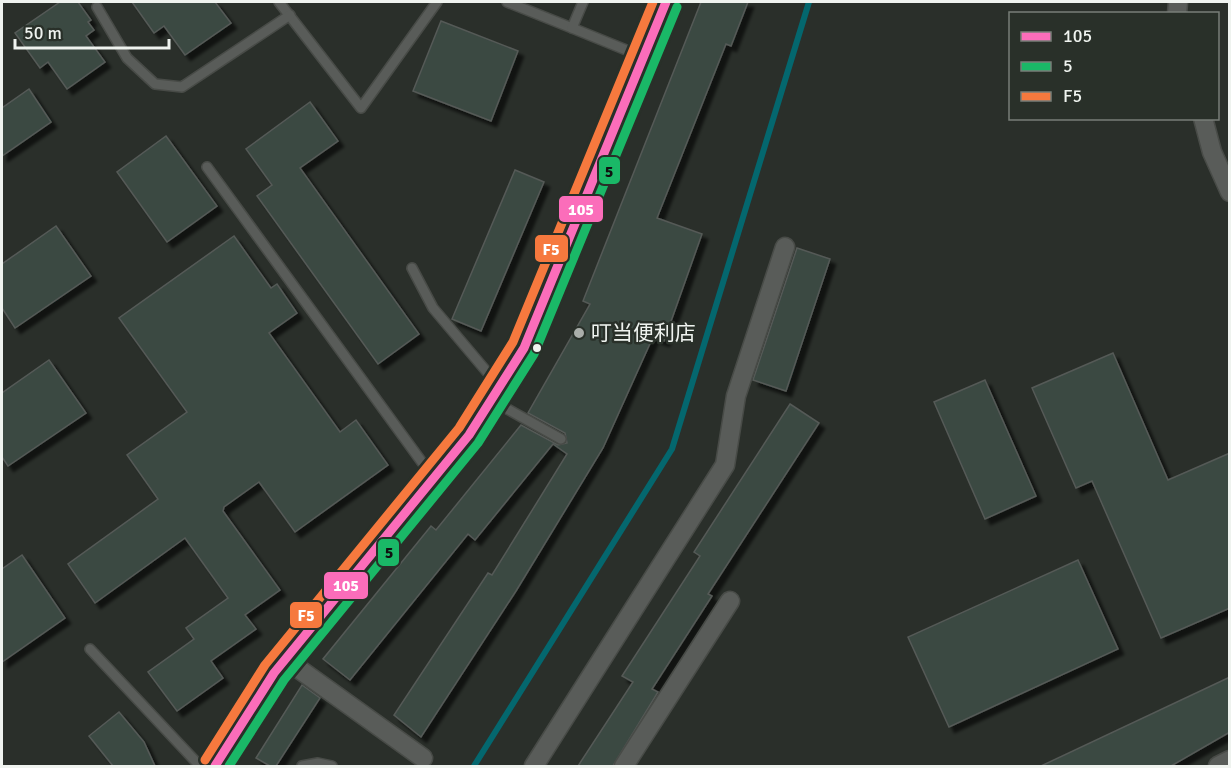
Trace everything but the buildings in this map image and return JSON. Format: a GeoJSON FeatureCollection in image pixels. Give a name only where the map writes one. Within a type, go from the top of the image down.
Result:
{"type":"FeatureCollection","features":[{"type":"Feature","properties":{"kind":"main road"},"geometry":{"type":"LineString","coordinates":[[215,766],[285,659],[469,435],[524,348],[666,2]]}},
{"type":"Feature","properties":{"kind":"street"},"geometry":{"type":"LineString","coordinates":[[1204,120],[1212,152],[1230,192]]}},
{"type":"Feature","properties":{"kind":"street"},"geometry":{"type":"LineString","coordinates":[[534,766],[725,465],[736,396],[785,247]]}},
{"type":"Feature","properties":{"kind":"street"},"geometry":{"type":"LineString","coordinates":[[624,766],[730,602]]}},
{"type":"Feature","properties":{"kind":"street"},"geometry":{"type":"LineString","coordinates":[[285,659],[423,758]]}},
{"type":"Feature","properties":{"kind":"street"},"geometry":{"type":"LineString","coordinates":[[1218,766],[1230,760]]}},
{"type":"Feature","properties":{"kind":"lane"},"geometry":{"type":"LineString","coordinates":[[279,2],[362,108],[437,2]]}},
{"type":"Feature","properties":{"kind":"lane"},"geometry":{"type":"LineString","coordinates":[[507,2],[643,57]]}},
{"type":"Feature","properties":{"kind":"lane"},"geometry":{"type":"LineString","coordinates":[[572,28],[583,2]]}},
{"type":"Feature","properties":{"kind":"lane"},"geometry":{"type":"LineString","coordinates":[[97,7],[127,58],[148,78],[155,84],[182,87],[290,15]]}},
{"type":"Feature","properties":{"kind":"lane"},"geometry":{"type":"LineString","coordinates":[[207,167],[434,478]]}},
{"type":"Feature","properties":{"kind":"lane"},"geometry":{"type":"LineString","coordinates":[[412,268],[433,308],[496,393],[561,439]]}},
{"type":"Feature","properties":{"kind":"lane"},"geometry":{"type":"LineString","coordinates":[[90,649],[200,766]]}},
{"type":"Feature","properties":{"kind":"lane"},"geometry":{"type":"LineString","coordinates":[[302,766],[318,763],[332,766]]}},
{"type":"Feature","properties":{"kind":"waterway"},"geometry":{"type":"LineString","coordinates":[[474,766],[672,449],[809,2]]}},
{"type":"Feature","properties":{"kind":"transit line","name":"F5"},"geometry":{"type":"LineString","coordinates":[[205,760],[265,665],[459,428],[513,342],[653,2]]}},
{"type":"Feature","properties":{"kind":"transit line","name":"105"},"geometry":{"type":"LineString","coordinates":[[215,766],[274,673],[469,435],[524,348],[666,2]]}},
{"type":"Feature","properties":{"kind":"transit line","name":"5"},"geometry":{"type":"LineString","coordinates":[[229,766],[284,680],[478,443],[534,354],[677,7]]}},
{"type":"Feature","properties":{"kind":"place","name":"叮当便利店"},"geometry":{"type":"Point","coordinates":[579,333]}}]}
